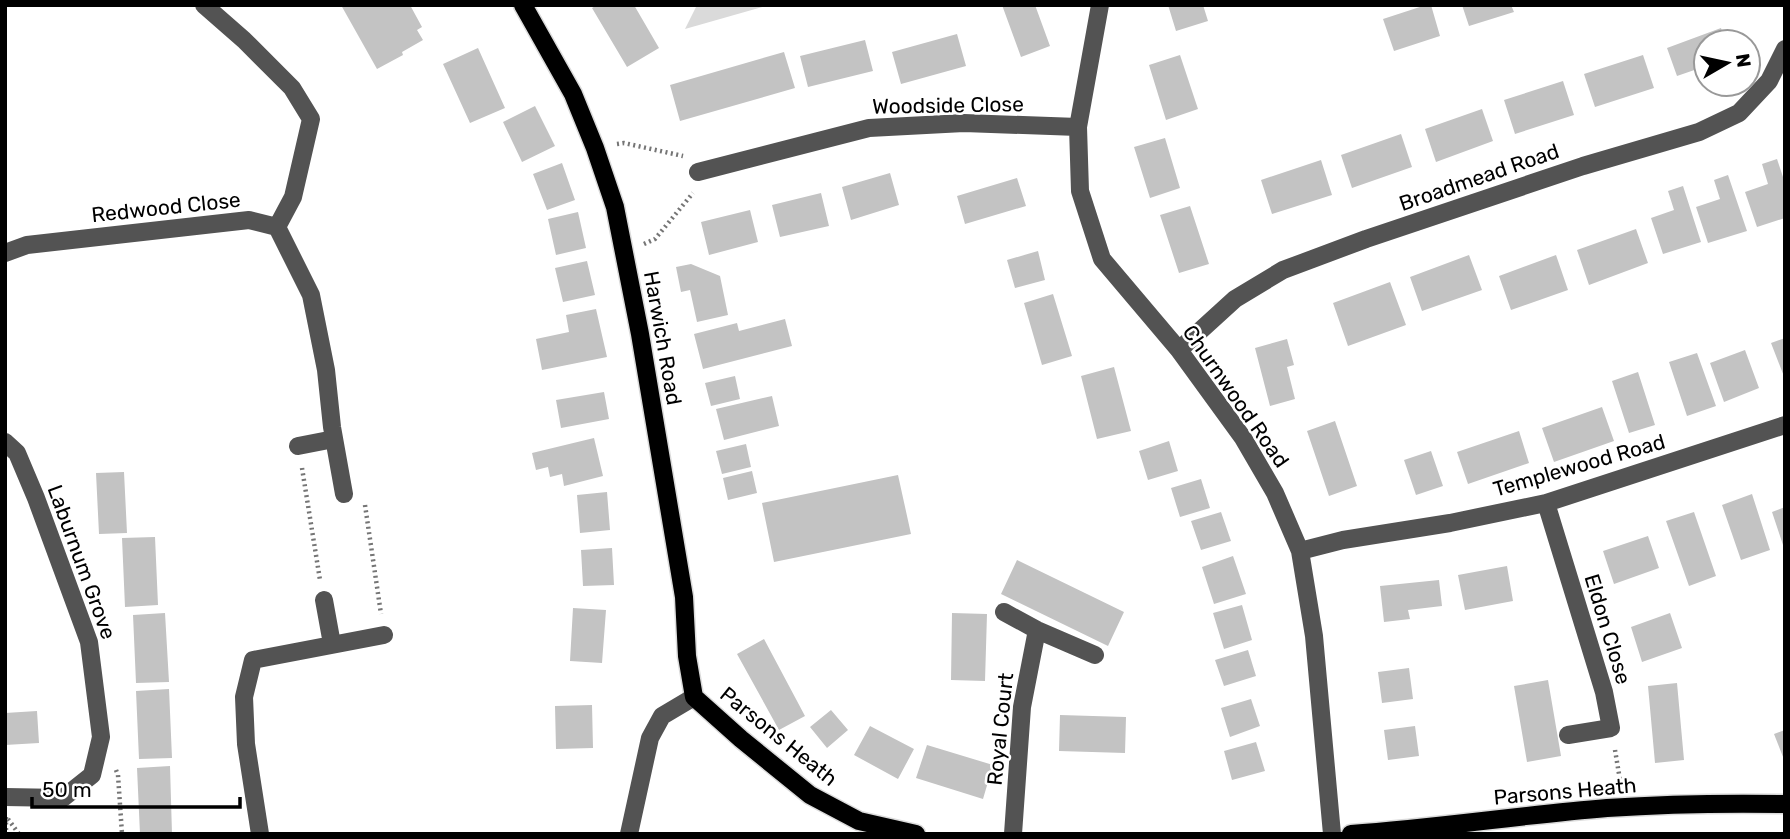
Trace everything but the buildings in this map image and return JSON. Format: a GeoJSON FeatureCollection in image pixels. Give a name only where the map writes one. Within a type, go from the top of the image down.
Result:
{"type":"FeatureCollection","features":[{"type":"Feature","properties":{"kind":"main road","name":"Harwich Road"},"geometry":{"type":"LineString","coordinates":[[523,5],[573,94],[615,207],[640,334],[684,597],[687,656],[694,697]]}},
{"type":"Feature","properties":{"kind":"main road","name":"Parsons Heath"},"geometry":{"type":"LineString","coordinates":[[694,697],[740,739],[810,795],[859,821],[916,834]]}},
{"type":"Feature","properties":{"kind":"main road","name":"Parsons Heath"},"geometry":{"type":"LineString","coordinates":[[1351,834],[1624,807],[1716,803],[1785,804]]}},
{"type":"Feature","properties":{"kind":"street"},"geometry":{"type":"LineString","coordinates":[[204,5],[292,88],[311,119],[293,197],[277,227],[312,295],[344,494]]}},
{"type":"Feature","properties":{"kind":"street","name":"Churnwood Road"},"geometry":{"type":"LineString","coordinates":[[1100,5],[1078,127],[1080,191],[1102,259],[1179,350],[1243,438],[1275,493],[1300,551],[1314,636],[1332,834]]}},
{"type":"Feature","properties":{"kind":"street","name":"Broadmead Road"},"geometry":{"type":"LineString","coordinates":[[1179,350],[1235,299],[1283,270],[1570,170],[1699,132],[1739,113],[1769,81],[1785,49]]}},
{"type":"Feature","properties":{"kind":"street","name":"Woodside Close"},"geometry":{"type":"LineString","coordinates":[[698,172],[869,128],[964,123],[1078,127]]}},
{"type":"Feature","properties":{"kind":"street","name":"Redwood Close"},"geometry":{"type":"LineString","coordinates":[[5,253],[27,245],[249,220],[277,227]]}},
{"type":"Feature","properties":{"kind":"street","name":"Templewood Road"},"geometry":{"type":"LineString","coordinates":[[1300,551],[1343,540],[1450,523],[1546,503],[1785,425]]}},
{"type":"Feature","properties":{"kind":"street"},"geometry":{"type":"LineString","coordinates":[[298,446],[334,439]]}},
{"type":"Feature","properties":{"kind":"street","name":"Laburnum Grove"},"geometry":{"type":"LineString","coordinates":[[5,442],[17,453],[22,464],[89,642],[101,737],[92,775],[64,798],[5,796]]}},
{"type":"Feature","properties":{"kind":"street","name":"Eldon Close"},"geometry":{"type":"LineString","coordinates":[[1546,503],[1604,692],[1611,729]]}},
{"type":"Feature","properties":{"kind":"street"},"geometry":{"type":"LineString","coordinates":[[324,600],[332,644]]}},
{"type":"Feature","properties":{"kind":"street"},"geometry":{"type":"LineString","coordinates":[[1004,612],[1037,631],[1095,655]]}},
{"type":"Feature","properties":{"kind":"street","name":"Royal Court"},"geometry":{"type":"LineString","coordinates":[[1013,834],[1022,707],[1037,631]]}},
{"type":"Feature","properties":{"kind":"street"},"geometry":{"type":"LineString","coordinates":[[260,834],[246,744],[244,697],[254,660],[384,635]]}},
{"type":"Feature","properties":{"kind":"street"},"geometry":{"type":"LineString","coordinates":[[629,834],[650,738],[662,716],[694,697]]}},
{"type":"Feature","properties":{"kind":"street"},"geometry":{"type":"LineString","coordinates":[[1569,735],[1611,729]]}},
{"type":"Feature","properties":{"kind":"path"},"geometry":{"type":"LineString","coordinates":[[595,148],[624,143],[682,154],[698,172],[696,190],[655,239],[624,254]]}},
{"type":"Feature","properties":{"kind":"path"},"geometry":{"type":"LineString","coordinates":[[298,446],[324,600]]}},
{"type":"Feature","properties":{"kind":"path"},"geometry":{"type":"LineString","coordinates":[[344,494],[363,491],[384,635]]}},
{"type":"Feature","properties":{"kind":"path"},"geometry":{"type":"LineString","coordinates":[[1611,729],[1624,807]]}},
{"type":"Feature","properties":{"kind":"path"},"geometry":{"type":"LineString","coordinates":[[101,737],[118,775],[122,834]]}},
{"type":"Feature","properties":{"kind":"path"},"geometry":{"type":"LineString","coordinates":[[6,815],[19,834]]}},
{"type":"Feature","properties":{"kind":"shaded area"},"geometry":{"type":"Polygon","coordinates":[[[697,5],[769,5],[685,29],[697,5]]]}}]}
